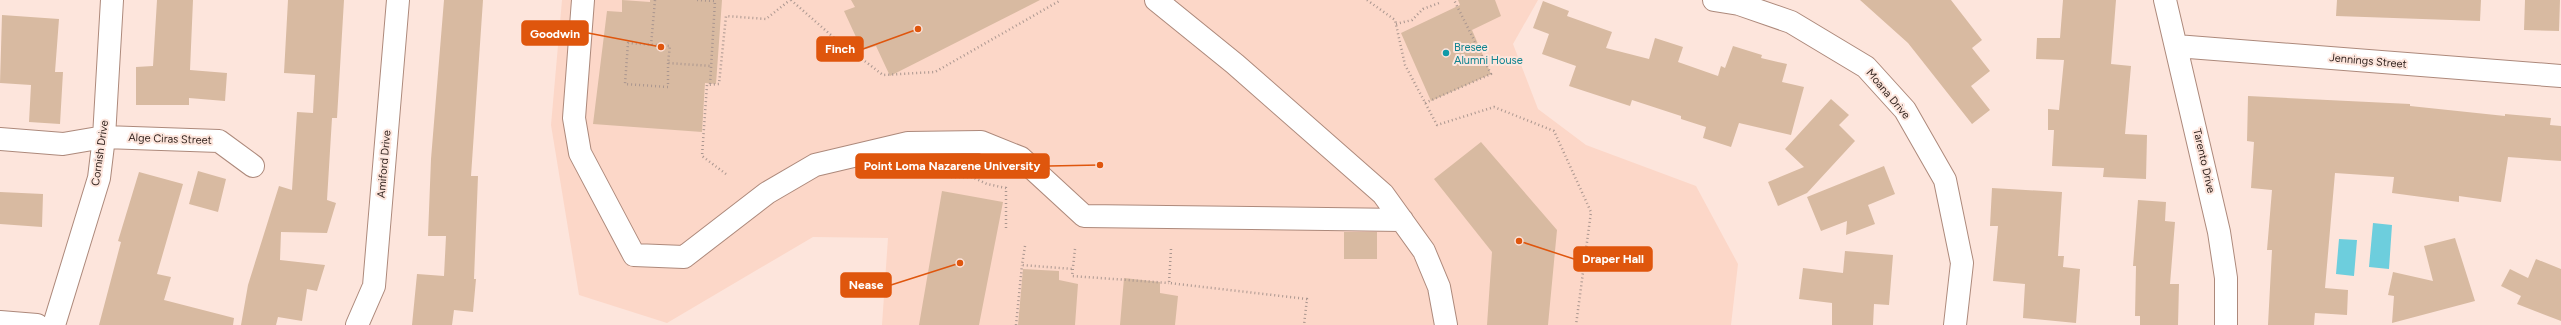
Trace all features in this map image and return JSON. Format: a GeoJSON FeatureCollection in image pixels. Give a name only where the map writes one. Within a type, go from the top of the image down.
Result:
{"type":"FeatureCollection","features":[{"type":"Feature","properties":{"kind":"street","name":"Cornish Drive"},"geometry":{"type":"LineString","coordinates":[[54,325],[99,178],[104,137],[112,0]]}},
{"type":"Feature","properties":{"kind":"street","name":"Amiford Drive"},"geometry":{"type":"LineString","coordinates":[[357,325],[374,286],[398,0]]}},
{"type":"Feature","properties":{"kind":"street"},"geometry":{"type":"LineString","coordinates":[[583,0],[574,118],[580,153],[634,255],[684,257],[767,194],[816,166],[908,143],[981,142],[1014,155],[1020,158],[1084,216],[1402,220]]}},
{"type":"Feature","properties":{"kind":"street"},"geometry":{"type":"LineString","coordinates":[[1156,0],[1235,64],[1383,194],[1424,251],[1439,287],[1446,325]]}},
{"type":"Feature","properties":{"kind":"street","name":"Moana Drive"},"geometry":{"type":"LineString","coordinates":[[1714,0],[1739,4],[1791,22],[1866,67],[1905,110],[1945,180],[1962,263],[1955,325]]}},
{"type":"Feature","properties":{"kind":"street","name":"Tarento Drive"},"geometry":{"type":"LineString","coordinates":[[2165,0],[2220,232],[2226,278],[2226,325]]}},
{"type":"Feature","properties":{"kind":"street","name":"Jennings Street"},"geometry":{"type":"LineString","coordinates":[[2176,46],[2561,76]]}},
{"type":"Feature","properties":{"kind":"street","name":"Alge Ciras Street"},"geometry":{"type":"LineString","coordinates":[[0,139],[63,144],[104,137],[219,141],[253,166]]}},
{"type":"Feature","properties":{"kind":"street"},"geometry":{"type":"LineString","coordinates":[[0,322],[37,325]]}},
{"type":"Feature","properties":{"kind":"path"},"geometry":{"type":"LineString","coordinates":[[650,45],[655,0]]}},
{"type":"Feature","properties":{"kind":"path"},"geometry":{"type":"LineString","coordinates":[[697,0],[715,2],[710,85]]}},
{"type":"Feature","properties":{"kind":"path"},"geometry":{"type":"LineString","coordinates":[[726,174],[702,156],[707,85],[720,84],[726,16],[766,19],[791,0],[832,36],[884,75],[935,72],[1061,0]]}},
{"type":"Feature","properties":{"kind":"path"},"geometry":{"type":"LineString","coordinates":[[1367,0],[1395,20],[1405,65],[1437,125],[1494,107],[1554,131],[1591,212],[1576,325]]}},
{"type":"Feature","properties":{"kind":"path"},"geometry":{"type":"LineString","coordinates":[[1425,103],[1491,74],[1454,0]]}},
{"type":"Feature","properties":{"kind":"path"},"geometry":{"type":"LineString","coordinates":[[1396,24],[1412,20],[1423,9],[1438,3]]}},
{"type":"Feature","properties":{"kind":"path"},"geometry":{"type":"LineString","coordinates":[[628,43],[670,46],[668,63],[668,87],[625,84],[628,43]]}},
{"type":"Feature","properties":{"kind":"path"},"geometry":{"type":"LineString","coordinates":[[668,63],[712,66]]}},
{"type":"Feature","properties":{"kind":"path"},"geometry":{"type":"LineString","coordinates":[[951,177],[972,177],[987,184],[1006,188],[1006,229]]}},
{"type":"Feature","properties":{"kind":"path"},"geometry":{"type":"LineString","coordinates":[[1016,325],[1025,246]]}},
{"type":"Feature","properties":{"kind":"path"},"geometry":{"type":"LineString","coordinates":[[1075,249],[1072,276],[1169,283],[1307,299],[1304,325]]}},
{"type":"Feature","properties":{"kind":"path"},"geometry":{"type":"LineString","coordinates":[[1169,283],[1171,249]]}},
{"type":"Feature","properties":{"kind":"path"},"geometry":{"type":"LineString","coordinates":[[1022,265],[1073,269]]}},
{"type":"Feature","properties":{"kind":"shaded area"},"geometry":{"type":"Polygon","coordinates":[[[562,0],[1538,0],[1513,44],[1538,109],[1586,145],[1696,186],[1738,264],[1731,325],[882,325],[888,238],[813,237],[667,323],[579,295],[551,125],[562,0]]]}},
{"type":"Feature","properties":{"kind":"water"},"geometry":{"type":"Polygon","coordinates":[[[2373,223],[2392,225],[2389,269],[2369,267],[2373,223]]]}},
{"type":"Feature","properties":{"kind":"water"},"geometry":{"type":"Polygon","coordinates":[[[2339,239],[2357,240],[2354,276],[2336,274],[2339,239]]]}},
{"type":"Feature","properties":{"kind":"building"},"geometry":{"type":"Polygon","coordinates":[[[157,0],[193,0],[190,70],[227,73],[225,101],[189,98],[189,105],[136,105],[136,67],[153,66],[157,0]]]}},
{"type":"Feature","properties":{"kind":"building"},"geometry":{"type":"Polygon","coordinates":[[[288,0],[344,0],[337,118],[332,118],[327,200],[336,203],[327,233],[281,232],[280,260],[325,265],[317,291],[307,289],[302,321],[278,317],[276,325],[241,325],[248,285],[279,186],[292,190],[297,112],[313,113],[315,75],[284,73],[288,0]]]}},
{"type":"Feature","properties":{"kind":"building"},"geometry":{"type":"Polygon","coordinates":[[[444,0],[483,0],[471,176],[478,176],[474,279],[476,279],[473,312],[454,310],[452,325],[412,325],[417,274],[444,276],[446,236],[428,236],[431,159],[444,0]]]}},
{"type":"Feature","properties":{"kind":"building"},"geometry":{"type":"Polygon","coordinates":[[[622,0],[650,2],[650,0],[722,0],[716,84],[705,83],[702,132],[593,124],[607,11],[622,12],[622,0]]]}},
{"type":"Feature","properties":{"kind":"building"},"geometry":{"type":"Polygon","coordinates":[[[851,0],[1040,0],[890,76],[876,46],[862,50],[844,11],[855,7],[851,0]]]}},
{"type":"Feature","properties":{"kind":"building","name":"Bresee Alumni House"},"geometry":{"type":"Polygon","coordinates":[[[1458,0],[1495,0],[1501,16],[1472,30],[1491,74],[1431,101],[1401,33],[1460,5],[1458,0]]]}},
{"type":"Feature","properties":{"kind":"building"},"geometry":{"type":"Polygon","coordinates":[[[1860,0],[1951,0],[1982,40],[1972,48],[1990,71],[1971,86],[1990,110],[1972,124],[1908,43],[1860,0]]]}},
{"type":"Feature","properties":{"kind":"building"},"geometry":{"type":"Polygon","coordinates":[[[2063,0],[2116,0],[2111,64],[2131,66],[2125,134],[2147,135],[2146,179],[2103,177],[2104,168],[2052,166],[2054,130],[2048,130],[2048,109],[2059,110],[2064,60],[2036,59],[2037,38],[2060,38],[2063,0]]]}},
{"type":"Feature","properties":{"kind":"building"},"geometry":{"type":"Polygon","coordinates":[[[2337,0],[2481,0],[2480,21],[2336,16],[2337,0]]]}},
{"type":"Feature","properties":{"kind":"building"},"geometry":{"type":"Polygon","coordinates":[[[2525,0],[2560,0],[2559,31],[2524,30],[2525,0]]]}},
{"type":"Feature","properties":{"kind":"building"},"geometry":{"type":"Polygon","coordinates":[[[1543,1],[1569,11],[1567,16],[1612,32],[1606,48],[1649,59],[1655,38],[1683,47],[1678,62],[1718,76],[1721,66],[1725,68],[1733,46],[1762,55],[1761,58],[1787,64],[1782,82],[1804,87],[1791,135],[1739,123],[1731,147],[1703,138],[1706,127],[1681,119],[1681,116],[1632,100],[1630,106],[1569,86],[1576,66],[1542,54],[1549,34],[1533,28],[1543,1]]]}},
{"type":"Feature","properties":{"kind":"building"},"geometry":{"type":"Polygon","coordinates":[[[2,15],[59,19],[55,72],[63,72],[60,124],[29,122],[31,85],[0,83],[2,15]]]}},
{"type":"Feature","properties":{"kind":"building"},"geometry":{"type":"Polygon","coordinates":[[[2248,96],[2410,104],[2410,106],[2505,116],[2505,114],[2551,118],[2550,125],[2561,126],[2561,161],[2508,157],[2501,202],[2459,196],[2459,202],[2392,193],[2394,177],[2335,173],[2325,288],[2348,290],[2347,315],[2315,313],[2314,325],[2268,325],[2272,250],[2267,250],[2272,190],[2251,188],[2254,142],[2247,141],[2248,96]]]}},
{"type":"Feature","properties":{"kind":"building"},"geometry":{"type":"Polygon","coordinates":[[[1831,99],[1849,115],[1839,125],[1855,141],[1807,193],[1778,206],[1768,182],[1804,167],[1785,149],[1831,99]]]}},
{"type":"Feature","properties":{"kind":"building"},"geometry":{"type":"Polygon","coordinates":[[[1481,142],[1557,230],[1548,325],[1487,325],[1492,252],[1434,179],[1481,142]]]}},
{"type":"Feature","properties":{"kind":"building"},"geometry":{"type":"Polygon","coordinates":[[[1884,166],[1895,194],[1868,205],[1875,224],[1846,235],[1847,221],[1821,231],[1807,197],[1884,166]]]}},
{"type":"Feature","properties":{"kind":"building"},"geometry":{"type":"Polygon","coordinates":[[[198,171],[226,179],[218,212],[189,204],[198,171]]]}},
{"type":"Feature","properties":{"kind":"building"},"geometry":{"type":"Polygon","coordinates":[[[139,172],[183,184],[157,274],[171,277],[164,300],[234,318],[233,325],[99,325],[121,242],[118,241],[139,172]]]}},
{"type":"Feature","properties":{"kind":"building"},"geometry":{"type":"Polygon","coordinates":[[[1992,188],[2062,192],[2058,256],[2064,256],[2063,267],[2080,269],[2076,323],[2023,318],[2025,284],[1993,281],[1998,226],[1990,226],[1992,188]]]}},
{"type":"Feature","properties":{"kind":"building"},"geometry":{"type":"Polygon","coordinates":[[[942,191],[1003,202],[979,325],[919,325],[942,191]]]}},
{"type":"Feature","properties":{"kind":"building"},"geometry":{"type":"Polygon","coordinates":[[[0,192],[43,194],[42,227],[0,224],[0,192]]]}},
{"type":"Feature","properties":{"kind":"building"},"geometry":{"type":"Polygon","coordinates":[[[2138,200],[2166,202],[2165,221],[2175,222],[2170,284],[2179,284],[2178,325],[2140,325],[2140,316],[2135,316],[2136,266],[2133,266],[2138,200]]]}},
{"type":"Feature","properties":{"kind":"building"},"geometry":{"type":"Polygon","coordinates":[[[1344,232],[1377,232],[1377,259],[1344,259],[1344,232]]]}},
{"type":"Feature","properties":{"kind":"building"},"geometry":{"type":"Polygon","coordinates":[[[2455,238],[2475,301],[2392,323],[2394,296],[2388,295],[2393,272],[2433,281],[2424,246],[2455,238]]]}},
{"type":"Feature","properties":{"kind":"building"},"geometry":{"type":"Polygon","coordinates":[[[1845,251],[1893,255],[1889,305],[1874,304],[1873,325],[1832,325],[1832,303],[1799,299],[1803,268],[1843,273],[1845,251]]]}},
{"type":"Feature","properties":{"kind":"building"},"geometry":{"type":"Polygon","coordinates":[[[2536,259],[2561,269],[2561,321],[2517,304],[2521,296],[2501,286],[2510,269],[2528,278],[2536,259]]]}},
{"type":"Feature","properties":{"kind":"building"},"geometry":{"type":"Polygon","coordinates":[[[1023,269],[1059,271],[1059,280],[1078,284],[1075,325],[1018,325],[1023,269]]]}},
{"type":"Feature","properties":{"kind":"building"},"geometry":{"type":"Polygon","coordinates":[[[1124,278],[1160,282],[1160,293],[1178,296],[1175,325],[1120,325],[1124,278]]]}},
{"type":"Feature","properties":{"kind":"place","name":"Finch"},"geometry":{"type":"Point","coordinates":[918,29]}},
{"type":"Feature","properties":{"kind":"place","name":"Goodwin"},"geometry":{"type":"Point","coordinates":[661,47]}},
{"type":"Feature","properties":{"kind":"place","name":"Bresee Alumni House"},"geometry":{"type":"Point","coordinates":[1446,53]}},
{"type":"Feature","properties":{"kind":"place","name":"Point Loma Nazarene University"},"geometry":{"type":"Point","coordinates":[1100,165]}},
{"type":"Feature","properties":{"kind":"place","name":"Draper Hall"},"geometry":{"type":"Point","coordinates":[1519,241]}},
{"type":"Feature","properties":{"kind":"place","name":"Nease"},"geometry":{"type":"Point","coordinates":[960,263]}}]}
